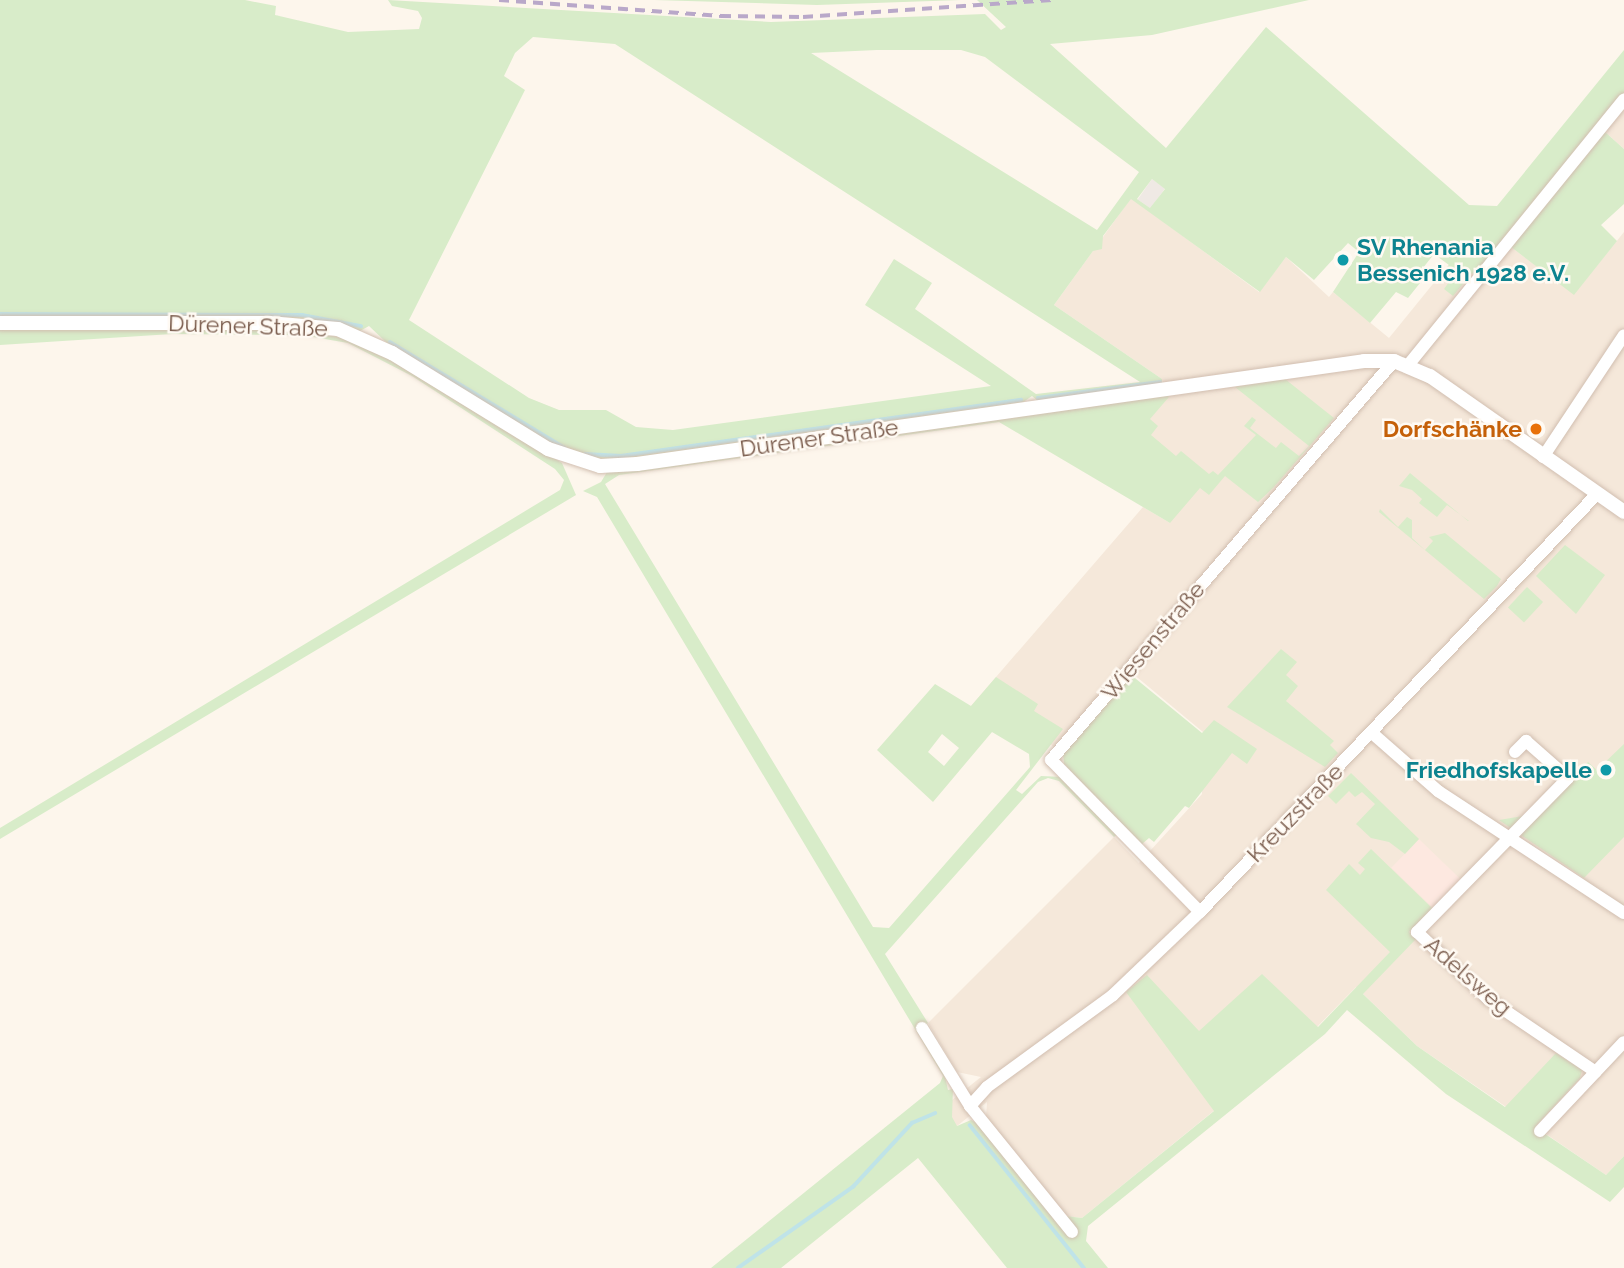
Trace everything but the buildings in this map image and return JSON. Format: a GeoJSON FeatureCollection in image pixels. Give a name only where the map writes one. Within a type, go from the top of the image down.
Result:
{"type":"FeatureCollection","features":[{"type":"Feature","properties":{"kind":"street"},"geometry":{"type":"LineString","coordinates":[[1409,364],[1624,99]]}},
{"type":"Feature","properties":{"kind":"street","name":"Dürener Straße"},"geometry":{"type":"LineString","coordinates":[[0,323],[283,324],[338,329],[392,353],[548,449],[600,466],[637,464],[1364,360],[1394,361],[1409,364],[1624,512]]}},
{"type":"Feature","properties":{"kind":"street"},"geometry":{"type":"LineString","coordinates":[[1543,457],[1624,335]]}},
{"type":"Feature","properties":{"kind":"street","name":"Wiesenstraße"},"geometry":{"type":"LineString","coordinates":[[1200,912],[1051,760],[1394,361]]}},
{"type":"Feature","properties":{"kind":"street","name":"Kreuzstraße"},"geometry":{"type":"LineString","coordinates":[[970,1105],[987,1087],[1113,995],[1200,912],[1373,733],[1597,494]]}},
{"type":"Feature","properties":{"kind":"street"},"geometry":{"type":"LineString","coordinates":[[1373,733],[1438,791],[1511,836],[1624,913]]}},
{"type":"Feature","properties":{"kind":"street"},"geometry":{"type":"LineString","coordinates":[[1511,836],[1568,778],[1526,741],[1515,752]]}},
{"type":"Feature","properties":{"kind":"street","name":"Adelsweg"},"geometry":{"type":"LineString","coordinates":[[1511,836],[1417,932],[1488,999],[1596,1072]]}},
{"type":"Feature","properties":{"kind":"street"},"geometry":{"type":"LineString","coordinates":[[922,1028],[970,1105],[1072,1232]]}},
{"type":"Feature","properties":{"kind":"street"},"geometry":{"type":"LineString","coordinates":[[1540,1131],[1624,1042]]}},
{"type":"Feature","properties":{"kind":"shaded area"},"geometry":{"type":"Polygon","coordinates":[[[1624,106],[1624,149],[1604,131],[1624,106]]]}},
{"type":"Feature","properties":{"kind":"shaded area"},"geometry":{"type":"Polygon","coordinates":[[[1152,179],[1165,188],[1151,209],[1138,199],[1152,179]]]}},
{"type":"Feature","properties":{"kind":"shaded area"},"geometry":{"type":"Polygon","coordinates":[[[1131,198],[1259,292],[1286,257],[1329,297],[1333,292],[1389,338],[1454,258],[1511,247],[1574,294],[1624,232],[1624,1156],[1606,1175],[1417,1046],[1356,987],[1317,1027],[1082,1218],[1066,1216],[986,1118],[987,1102],[947,1134],[947,1104],[981,1077],[957,1072],[928,1023],[1114,837],[1139,863],[1202,794],[1203,732],[1132,673],[1063,754],[1050,744],[1036,746],[971,706],[1143,507],[1170,523],[1135,434],[1166,397],[1162,379],[1054,305],[1131,198]]]}},
{"type":"Feature","properties":{"kind":"shaded area"},"geometry":{"type":"Polygon","coordinates":[[[1419,839],[1461,879],[1433,908],[1391,868],[1419,839]]]}},
{"type":"Feature","properties":{"kind":"green space"},"geometry":{"type":"Polygon","coordinates":[[[0,0],[245,0],[276,6],[275,15],[348,32],[419,29],[422,18],[418,11],[392,6],[388,0],[771,22],[985,14],[1001,30],[1006,27],[977,0],[1309,0],[1152,35],[1050,44],[1166,148],[1266,27],[1469,205],[1497,206],[1624,50],[1624,106],[1604,131],[1624,149],[1624,204],[1601,225],[1617,241],[1574,295],[1511,247],[1483,281],[1472,273],[1453,296],[1444,289],[1449,282],[1441,275],[1449,265],[1434,254],[1415,278],[1420,283],[1408,298],[1396,292],[1370,323],[1333,292],[1359,252],[1348,243],[1314,280],[1286,257],[1260,292],[1131,199],[1103,236],[1102,249],[1093,251],[1054,305],[1162,379],[1162,383],[1038,401],[1032,396],[1022,403],[637,459],[602,459],[560,449],[388,344],[369,326],[360,331],[301,319],[0,318],[0,0]],[[533,37],[515,53],[504,76],[525,90],[409,320],[529,398],[559,410],[606,410],[636,427],[673,430],[991,386],[865,305],[894,259],[932,283],[915,309],[1036,394],[1140,382],[615,44],[533,37]],[[961,50],[811,53],[1097,230],[1139,172],[985,57],[961,50]],[[1152,179],[1137,199],[1150,208],[1165,189],[1152,179]]]}},
{"type":"Feature","properties":{"kind":"green space"},"geometry":{"type":"Polygon","coordinates":[[[654,0],[961,0],[817,5],[654,0]]]}},
{"type":"Feature","properties":{"kind":"green space"},"geometry":{"type":"Polygon","coordinates":[[[0,329],[291,329],[350,339],[398,363],[562,463],[576,495],[0,839],[0,828],[560,490],[564,480],[555,469],[412,376],[348,343],[302,335],[172,334],[0,345],[0,329]]]}},
{"type":"Feature","properties":{"kind":"green space"},"geometry":{"type":"Polygon","coordinates":[[[1285,379],[1334,418],[1273,488],[1258,502],[1225,476],[1209,495],[1200,488],[1170,523],[999,422],[619,475],[605,484],[873,927],[889,928],[1030,767],[1029,754],[992,732],[933,802],[877,750],[935,684],[971,706],[996,677],[1038,704],[1034,711],[1063,729],[1016,790],[1022,794],[1041,776],[1063,777],[1118,834],[1114,837],[1059,781],[1048,778],[1038,782],[885,954],[928,1023],[919,1030],[943,1068],[948,1090],[953,1089],[952,1117],[957,1126],[971,1120],[979,1124],[1066,1216],[1082,1218],[1214,1111],[1126,992],[1147,975],[1199,1031],[1262,974],[1318,1027],[1390,952],[1326,890],[1349,864],[1360,875],[1365,869],[1358,863],[1371,849],[1432,908],[1409,932],[1416,939],[1363,994],[1417,1046],[1505,1107],[1556,1053],[1582,1070],[1580,1078],[1535,1127],[1606,1175],[1624,1156],[1624,1187],[1610,1202],[1446,1094],[1347,1010],[1325,1034],[1088,1226],[1086,1241],[1108,1268],[1007,1268],[918,1158],[781,1268],[711,1268],[940,1083],[943,1076],[597,497],[583,491],[601,482],[607,472],[1166,394],[1169,397],[1150,419],[1158,426],[1151,435],[1176,456],[1181,451],[1209,474],[1213,471],[1218,475],[1256,435],[1244,426],[1252,417],[1256,420],[1250,428],[1276,448],[1281,442],[1299,456],[1309,446],[1235,387],[1285,379]],[[942,734],[928,752],[944,766],[959,748],[942,734]]]}},
{"type":"Feature","properties":{"kind":"green space"},"geometry":{"type":"Polygon","coordinates":[[[1410,473],[1461,515],[1447,505],[1437,517],[1419,503],[1422,499],[1412,490],[1399,486],[1410,473]]]}},
{"type":"Feature","properties":{"kind":"green space"},"geometry":{"type":"Polygon","coordinates":[[[1380,509],[1398,527],[1407,517],[1412,520],[1412,538],[1425,550],[1433,541],[1429,537],[1445,533],[1501,579],[1497,586],[1484,599],[1379,512],[1380,509]]]}},
{"type":"Feature","properties":{"kind":"green space"},"geometry":{"type":"Polygon","coordinates":[[[1565,545],[1605,575],[1576,614],[1536,576],[1565,545]]]}},
{"type":"Feature","properties":{"kind":"green space"},"geometry":{"type":"Polygon","coordinates":[[[1527,587],[1543,602],[1524,622],[1508,607],[1527,587]]]}},
{"type":"Feature","properties":{"kind":"green space"},"geometry":{"type":"Polygon","coordinates":[[[1281,649],[1297,662],[1286,675],[1298,686],[1286,701],[1334,741],[1330,745],[1338,753],[1325,767],[1227,707],[1281,649]]]}},
{"type":"Feature","properties":{"kind":"green space"},"geometry":{"type":"Polygon","coordinates":[[[1130,674],[1202,733],[1214,720],[1257,749],[1247,764],[1232,753],[1189,808],[1185,806],[1154,842],[1149,838],[1142,844],[1064,764],[1063,754],[1130,674]]]}},
{"type":"Feature","properties":{"kind":"green space"},"geometry":{"type":"Polygon","coordinates":[[[1624,744],[1624,837],[1584,878],[1499,820],[1540,813],[1588,762],[1597,770],[1624,744]]]}},
{"type":"Feature","properties":{"kind":"green space"},"geometry":{"type":"Polygon","coordinates":[[[1351,773],[1419,839],[1405,854],[1389,842],[1371,838],[1356,824],[1375,804],[1362,792],[1355,797],[1349,791],[1336,804],[1328,796],[1351,773]]]}},
{"type":"Feature","properties":{"kind":"waterway"},"geometry":{"type":"LineString","coordinates":[[0,314],[302,315],[361,326]]}},
{"type":"Feature","properties":{"kind":"waterway"},"geometry":{"type":"LineString","coordinates":[[390,342],[565,448]]}},
{"type":"Feature","properties":{"kind":"waterway"},"geometry":{"type":"LineString","coordinates":[[1038,398],[1160,382]]}},
{"type":"Feature","properties":{"kind":"waterway"},"geometry":{"type":"LineString","coordinates":[[585,454],[621,456],[1021,400]]}},
{"type":"Feature","properties":{"kind":"waterway"},"geometry":{"type":"LineString","coordinates":[[738,1268],[853,1187],[912,1123],[935,1113]]}},
{"type":"Feature","properties":{"kind":"waterway"},"geometry":{"type":"LineString","coordinates":[[970,1125],[1084,1268]]}},
{"type":"Feature","properties":{"kind":"railway"},"geometry":{"type":"LineString","coordinates":[[499,0],[721,16],[803,17],[1055,0]]}},
{"type":"Feature","properties":{"kind":"place","name":"SV Rhenania Bessenich 1928 e.V."},"geometry":{"type":"Point","coordinates":[1343,260]}},
{"type":"Feature","properties":{"kind":"place","name":"Dorfschänke"},"geometry":{"type":"Point","coordinates":[1536,429]}},
{"type":"Feature","properties":{"kind":"place","name":"Friedhofskapelle"},"geometry":{"type":"Point","coordinates":[1606,770]}}]}
